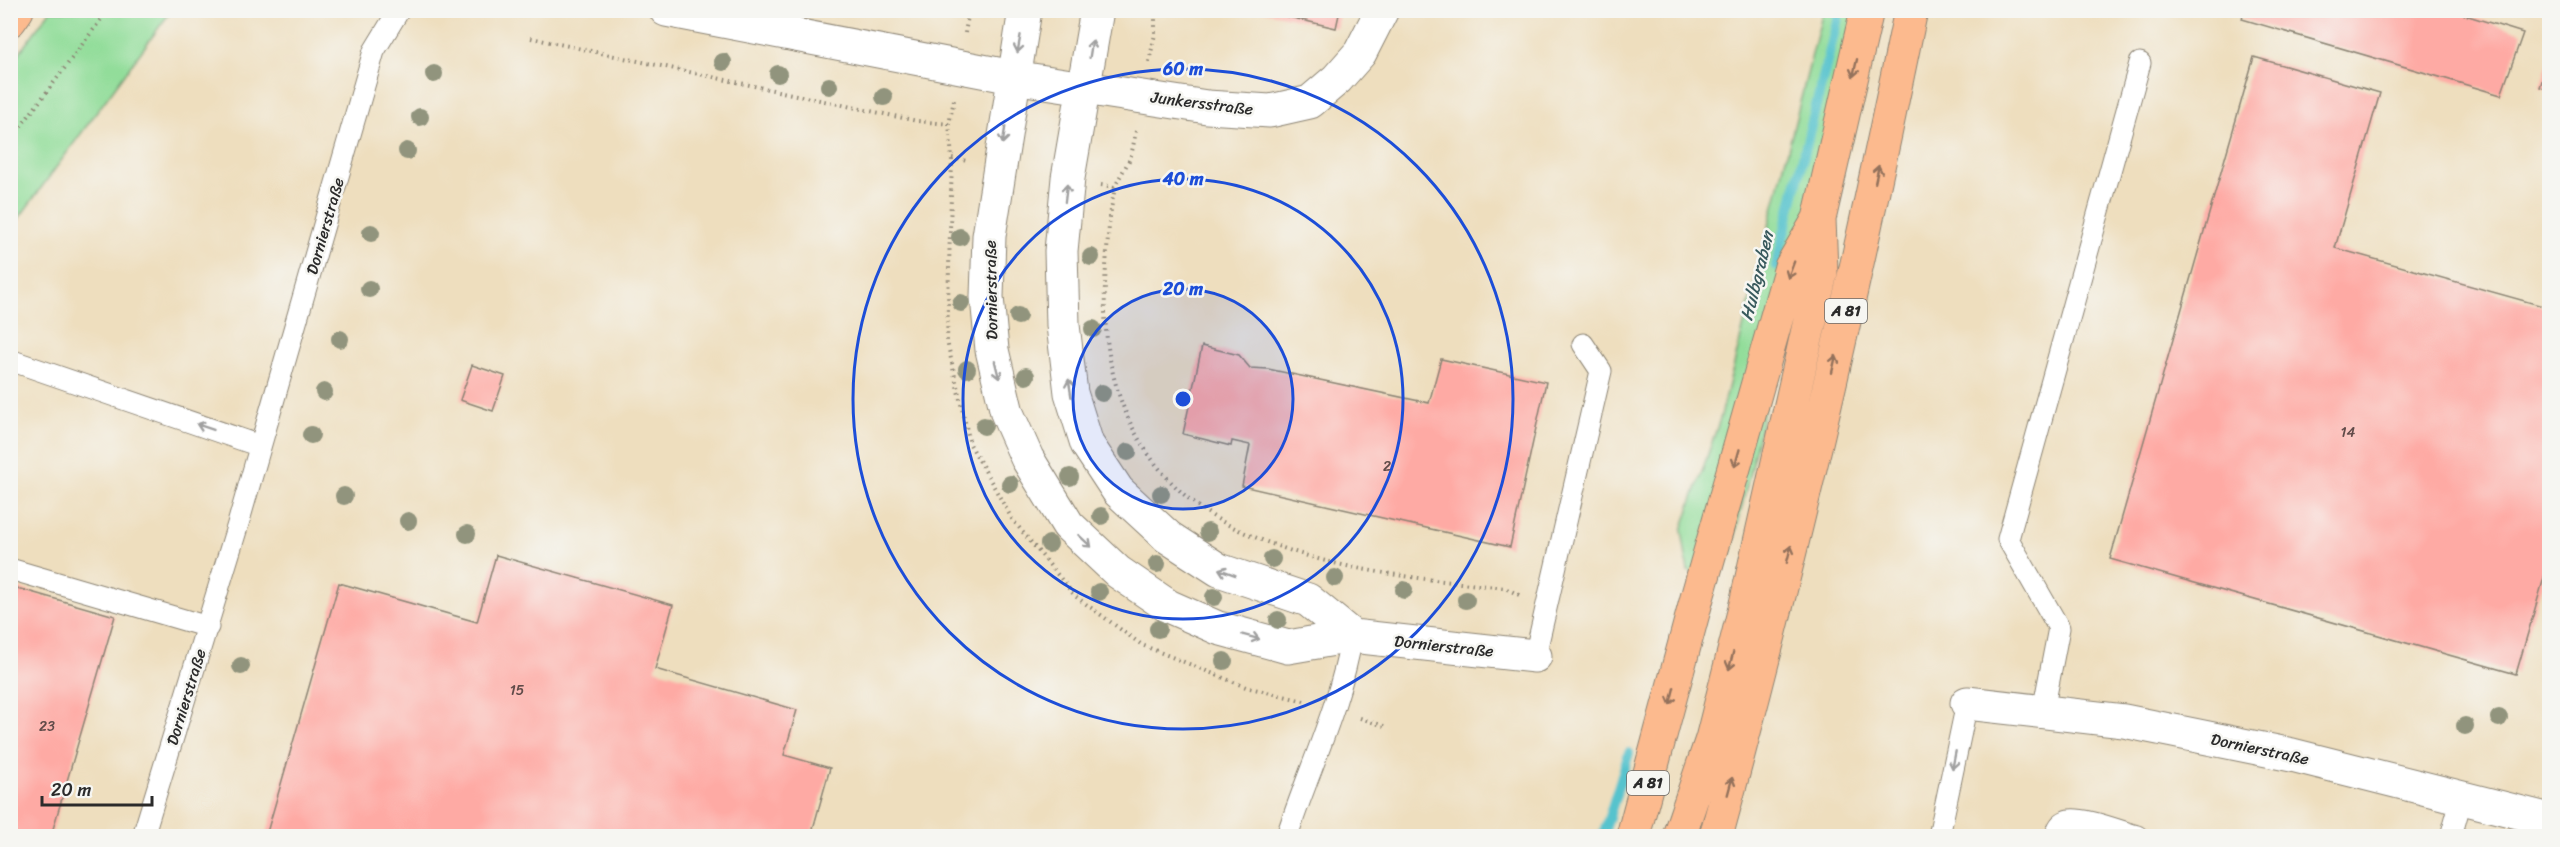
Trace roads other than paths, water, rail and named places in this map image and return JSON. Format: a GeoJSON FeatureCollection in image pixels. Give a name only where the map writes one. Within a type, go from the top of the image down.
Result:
{"type":"FeatureCollection","features":[{"type":"Feature","properties":{"kind":"main road"},"geometry":{"type":"LineString","coordinates":[[10,20],[17,10]]}},
{"type":"Feature","properties":{"kind":"main road","name":"A 81"},"geometry":{"type":"LineString","coordinates":[[1716,837],[1744,735],[1760,607],[1821,272],[1819,219],[1867,10]]}},
{"type":"Feature","properties":{"kind":"main road","name":"A 81"},"geometry":{"type":"LineString","coordinates":[[1679,837],[1760,607],[1871,205],[1911,10]]}},
{"type":"Feature","properties":{"kind":"main road","name":"A 81"},"geometry":{"type":"LineString","coordinates":[[1633,837],[1664,729],[1697,598],[1791,267],[1819,219]]}},
{"type":"Feature","properties":{"kind":"street"},"geometry":{"type":"LineString","coordinates":[[666,10],[1013,77]]}},
{"type":"Feature","properties":{"kind":"street","name":"Dornierstraße"},"geometry":{"type":"LineString","coordinates":[[1024,10],[989,236],[987,297],[992,350],[1007,413],[1027,458],[1068,525],[1118,572],[1168,606],[1218,628],[1288,647],[1352,636],[1535,656]]}},
{"type":"Feature","properties":{"kind":"street"},"geometry":{"type":"LineString","coordinates":[[1097,10],[1065,199],[1061,251],[1063,324],[1071,393],[1087,444],[1118,491],[1168,537],[1219,570],[1308,600],[1352,636]]}},
{"type":"Feature","properties":{"kind":"street","name":"Junkersstraße"},"geometry":{"type":"LineString","coordinates":[[1013,77],[1207,107],[1270,111],[1310,102],[1337,79],[1360,53],[1382,10]]}},
{"type":"Feature","properties":{"kind":"street","name":"Dornierstraße"},"geometry":{"type":"LineString","coordinates":[[1967,703],[2124,721],[2281,753],[2550,820]]}},
{"type":"Feature","properties":{"kind":"lane","name":"Dornierstraße"},"geometry":{"type":"LineString","coordinates":[[143,837],[208,627],[339,180],[374,51],[399,10]]}},
{"type":"Feature","properties":{"kind":"lane"},"geometry":{"type":"LineString","coordinates":[[2043,711],[2060,628],[2008,539],[2140,63]]}},
{"type":"Feature","properties":{"kind":"lane"},"geometry":{"type":"LineString","coordinates":[[1535,656],[1601,371],[1582,344]]}},
{"type":"Feature","properties":{"kind":"lane"},"geometry":{"type":"LineString","coordinates":[[10,360],[260,446]]}},
{"type":"Feature","properties":{"kind":"lane","name":"Dornierstraße"},"geometry":{"type":"LineString","coordinates":[[10,569],[208,627]]}},
{"type":"Feature","properties":{"kind":"lane"},"geometry":{"type":"LineString","coordinates":[[1287,837],[1334,710],[1347,668],[1352,636]]}},
{"type":"Feature","properties":{"kind":"lane"},"geometry":{"type":"LineString","coordinates":[[1939,837],[1967,703]]}},
{"type":"Feature","properties":{"kind":"lane"},"geometry":{"type":"LineString","coordinates":[[2451,837],[2462,797]]}},
{"type":"Feature","properties":{"kind":"lane"},"geometry":{"type":"LineString","coordinates":[[2056,837],[2058,827],[2067,820],[2078,820],[2137,837]]}},
{"type":"Feature","properties":{"kind":"waterway","name":"Hulbgraben"},"geometry":{"type":"LineString","coordinates":[[1776,266],[1840,10]]}},
{"type":"Feature","properties":{"kind":"waterway","name":"Hulbgraben"},"geometry":{"type":"LineString","coordinates":[[1603,836],[1629,753]]}}]}
